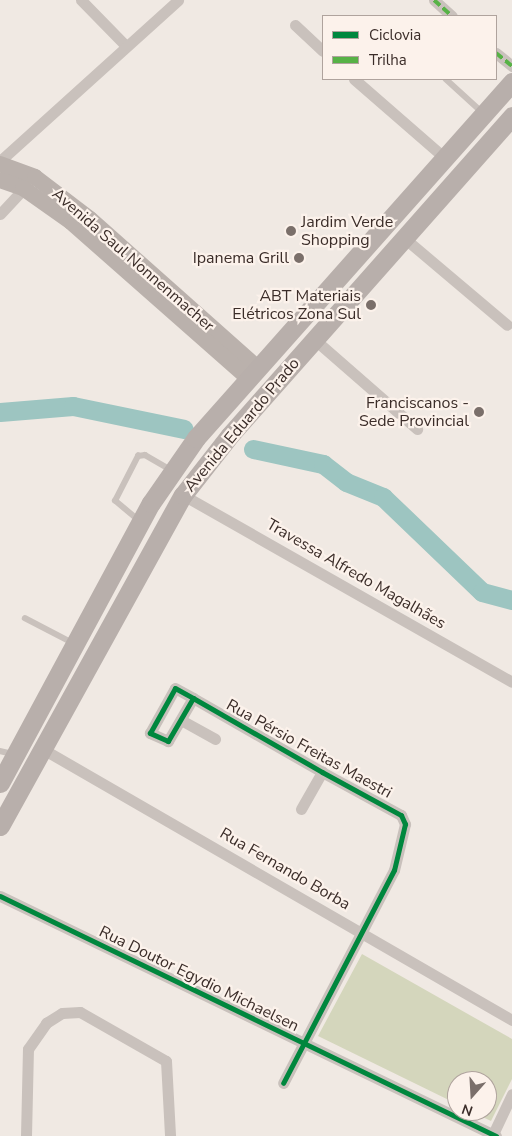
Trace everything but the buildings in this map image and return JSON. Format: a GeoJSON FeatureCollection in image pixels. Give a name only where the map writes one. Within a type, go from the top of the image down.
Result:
{"type":"FeatureCollection","features":[{"type":"Feature","properties":{"kind":"main road","name":"Avenida Eduardo Prado"},"geometry":{"type":"LineString","coordinates":[[0,783],[8,753],[75,644],[140,522],[173,471],[253,373],[423,185],[512,82]]}},
{"type":"Feature","properties":{"kind":"main road","name":"Avenida Eduardo Prado"},"geometry":{"type":"LineString","coordinates":[[0,826],[41,748],[183,495],[403,237],[512,116]]}},
{"type":"Feature","properties":{"kind":"main road"},"geometry":{"type":"LineString","coordinates":[[423,185],[430,198],[423,214]]}},
{"type":"Feature","properties":{"kind":"main road"},"geometry":{"type":"LineString","coordinates":[[253,373],[266,380],[286,372]]}},
{"type":"Feature","properties":{"kind":"street"},"geometry":{"type":"LineString","coordinates":[[81,0],[126,46]]}},
{"type":"Feature","properties":{"kind":"street"},"geometry":{"type":"LineString","coordinates":[[0,162],[178,0]]}},
{"type":"Feature","properties":{"kind":"street"},"geometry":{"type":"LineString","coordinates":[[434,0],[451,15]]}},
{"type":"Feature","properties":{"kind":"street"},"geometry":{"type":"LineString","coordinates":[[294,25],[322,50]]}},
{"type":"Feature","properties":{"kind":"street"},"geometry":{"type":"LineString","coordinates":[[497,54],[512,66]]}},
{"type":"Feature","properties":{"kind":"street"},"geometry":{"type":"LineString","coordinates":[[355,80],[446,159]]}},
{"type":"Feature","properties":{"kind":"street","name":"Avenida Saul Nonnenmacher"},"geometry":{"type":"LineString","coordinates":[[0,162],[29,183],[170,299],[253,373]]}},
{"type":"Feature","properties":{"kind":"street","name":"Avenida Saul Nonnenmacher"},"geometry":{"type":"LineString","coordinates":[[0,180],[29,183]]}},
{"type":"Feature","properties":{"kind":"street"},"geometry":{"type":"LineString","coordinates":[[0,214],[29,183]]}},
{"type":"Feature","properties":{"kind":"street"},"geometry":{"type":"LineString","coordinates":[[403,237],[507,325]]}},
{"type":"Feature","properties":{"kind":"street"},"geometry":{"type":"LineString","coordinates":[[314,340],[417,429]]}},
{"type":"Feature","properties":{"kind":"street","name":"Travessa Alfredo Magalhães"},"geometry":{"type":"LineString","coordinates":[[183,495],[512,682]]}},
{"type":"Feature","properties":{"kind":"street","name":"Rua Pérsio Freitas Maestri"},"geometry":{"type":"LineString","coordinates":[[193,698],[168,741],[150,733],[172,690],[193,698],[401,815],[405,824],[394,870],[302,1043],[283,1083]]}},
{"type":"Feature","properties":{"kind":"street"},"geometry":{"type":"LineString","coordinates":[[181,720],[215,739]]}},
{"type":"Feature","properties":{"kind":"street","name":"Rua Fernando Borba"},"geometry":{"type":"LineString","coordinates":[[41,748],[512,1020]]}},
{"type":"Feature","properties":{"kind":"street"},"geometry":{"type":"LineString","coordinates":[[301,809],[322,772]]}},
{"type":"Feature","properties":{"kind":"street","name":"Rua Doutor Egydio Michaelsen"},"geometry":{"type":"LineString","coordinates":[[0,896],[494,1135]]}},
{"type":"Feature","properties":{"kind":"street"},"geometry":{"type":"LineString","coordinates":[[26,1136],[28,1049],[46,1023],[62,1013],[80,1012],[166,1061],[170,1136]]}},
{"type":"Feature","properties":{"kind":"street"},"geometry":{"type":"LineString","coordinates":[[494,1135],[512,1094]]}},
{"type":"Feature","properties":{"kind":"lane"},"geometry":{"type":"LineString","coordinates":[[447,80],[485,114]]}},
{"type":"Feature","properties":{"kind":"lane"},"geometry":{"type":"LineString","coordinates":[[140,522],[115,500],[138,456],[145,454],[173,471]]}},
{"type":"Feature","properties":{"kind":"lane"},"geometry":{"type":"LineString","coordinates":[[25,618],[75,644]]}},
{"type":"Feature","properties":{"kind":"green space"},"geometry":{"type":"Polygon","coordinates":[[[362,954],[512,1039],[512,1079],[497,1109],[497,1071],[447,1071],[447,1099],[318,1036],[362,954]]]}},
{"type":"Feature","properties":{"kind":"waterway"},"geometry":{"type":"LineString","coordinates":[[0,412],[73,406],[184,429]]}},
{"type":"Feature","properties":{"kind":"waterway"},"geometry":{"type":"LineString","coordinates":[[253,449],[323,464],[346,482],[383,497],[482,592],[512,600]]}},
{"type":"Feature","properties":{"kind":"marked path"},"geometry":{"type":"LineString","coordinates":[[434,0],[451,15]]}},
{"type":"Feature","properties":{"kind":"marked path"},"geometry":{"type":"LineString","coordinates":[[497,54],[512,66]]}},
{"type":"Feature","properties":{"kind":"cycle path"},"geometry":{"type":"LineString","coordinates":[[193,698],[168,741],[150,733],[175,688],[193,698],[322,772],[401,815],[405,824],[394,870],[283,1083]]}},
{"type":"Feature","properties":{"kind":"cycle path"},"geometry":{"type":"LineString","coordinates":[[0,896],[496,1136]]}},
{"type":"Feature","properties":{"kind":"place","name":"Jardim Verde Shopping"},"geometry":{"type":"Point","coordinates":[291,231]}},
{"type":"Feature","properties":{"kind":"place","name":"Ipanema Grill"},"geometry":{"type":"Point","coordinates":[299,258]}},
{"type":"Feature","properties":{"kind":"place","name":"ABT Materiais Elétricos Zona Sul"},"geometry":{"type":"Point","coordinates":[371,305]}},
{"type":"Feature","properties":{"kind":"place","name":"Franciscanos - Sede Provincial"},"geometry":{"type":"Point","coordinates":[479,412]}}]}
